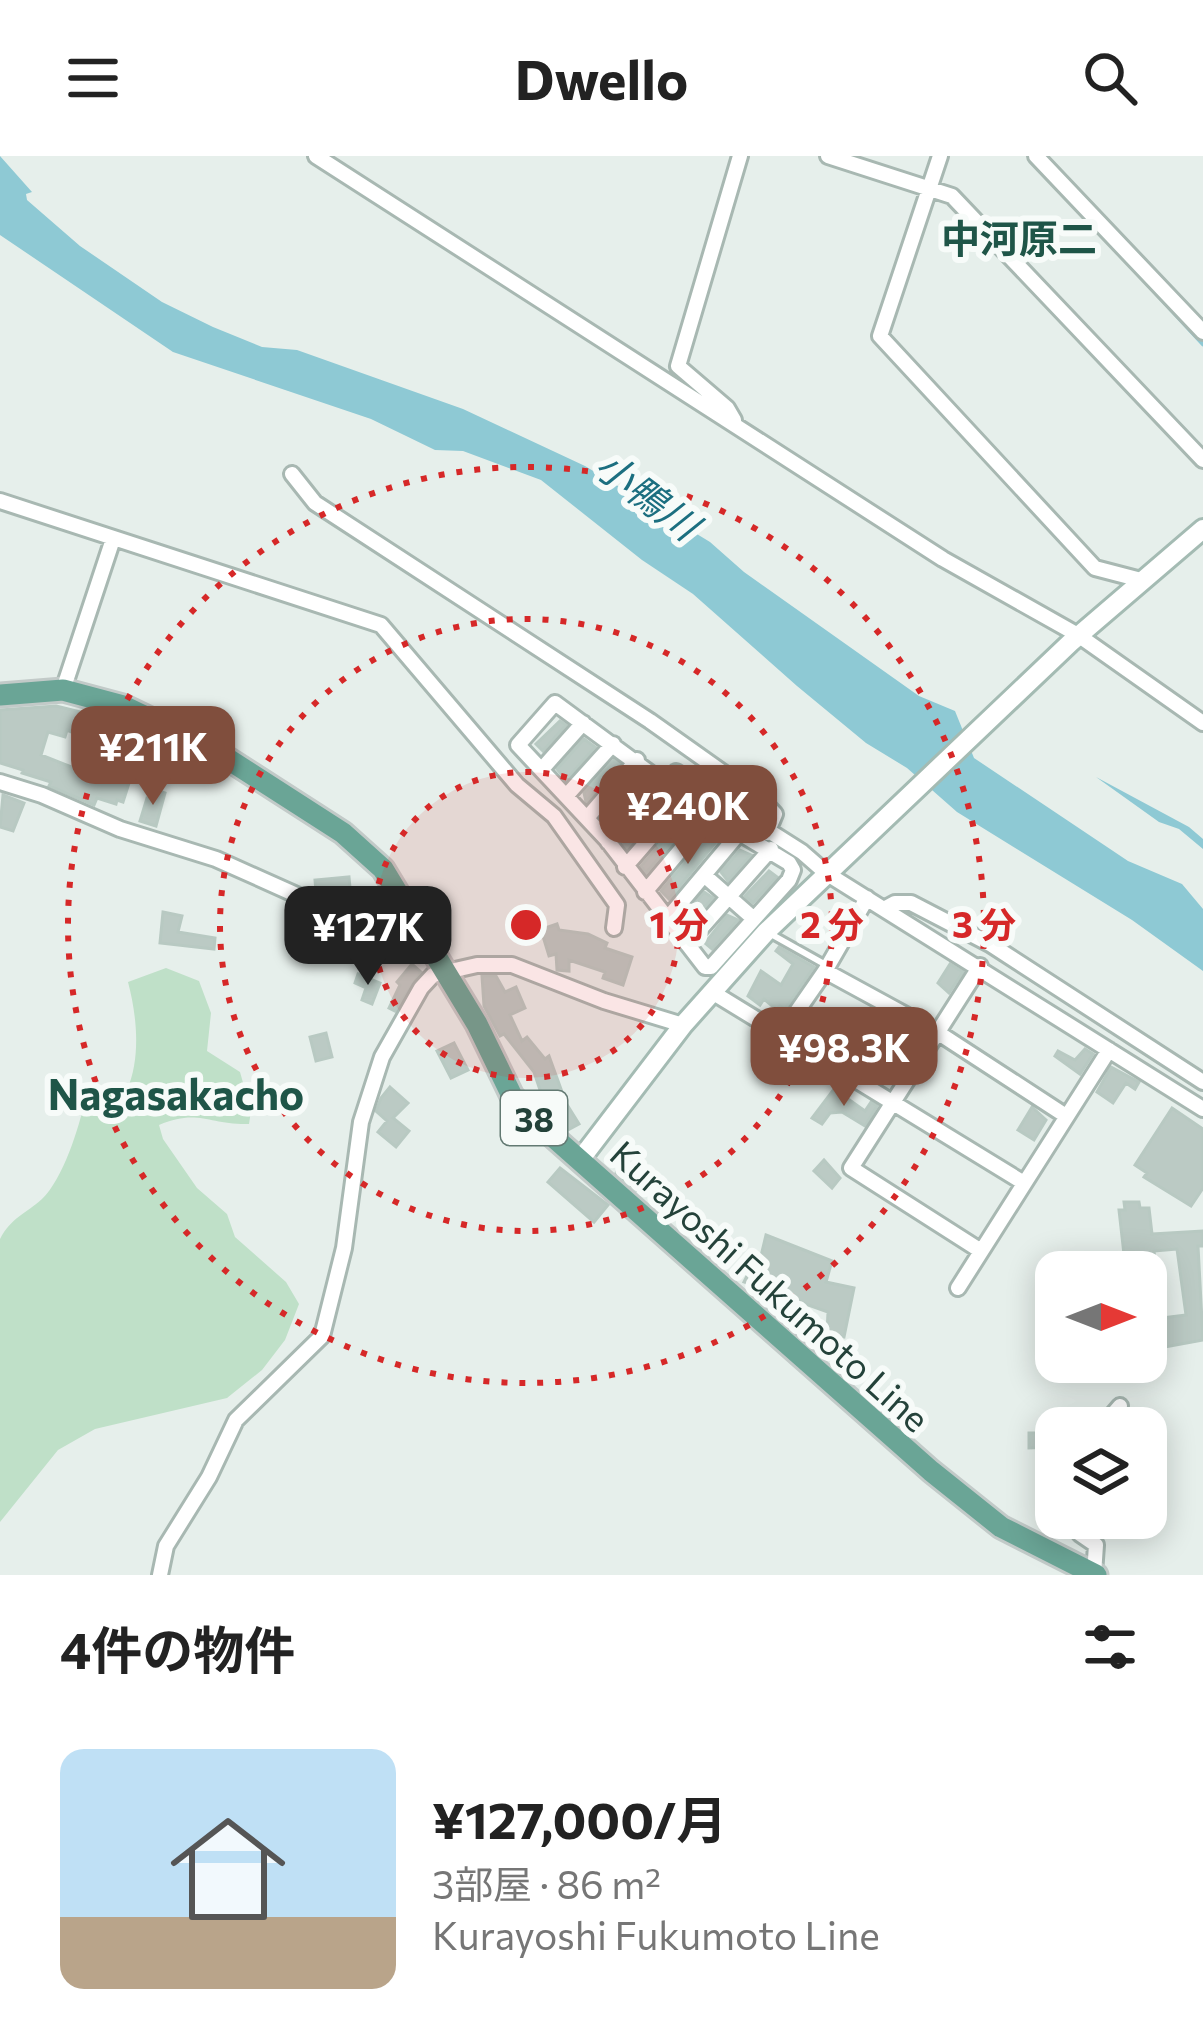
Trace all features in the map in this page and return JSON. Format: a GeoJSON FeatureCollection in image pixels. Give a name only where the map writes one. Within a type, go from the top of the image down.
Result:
{"type":"FeatureCollection","features":[{"type":"Feature","properties":{"kind":"main road","name":"Kurayoshi Fukumoto Line"},"geometry":{"type":"LineString","coordinates":[[0,695],[63,690],[157,721],[267,782],[343,833],[383,869],[512,1096],[947,1484],[1001,1527],[1095,1575]]}},
{"type":"Feature","properties":{"kind":"street"},"geometry":{"type":"LineString","coordinates":[[316,156],[1203,723]]}},
{"type":"Feature","properties":{"kind":"street"},"geometry":{"type":"LineString","coordinates":[[736,425],[727,408],[678,366],[688,319],[740,156]]}},
{"type":"Feature","properties":{"kind":"street"},"geometry":{"type":"LineString","coordinates":[[828,156],[952,196],[1203,460]]}},
{"type":"Feature","properties":{"kind":"street"},"geometry":{"type":"LineString","coordinates":[[940,156],[880,336],[1095,568],[1141,580]]}},
{"type":"Feature","properties":{"kind":"street"},"geometry":{"type":"LineString","coordinates":[[1036,156],[1203,332]]}},
{"type":"Feature","properties":{"kind":"street"},"geometry":{"type":"LineString","coordinates":[[292,474],[316,502],[650,721],[763,801],[776,814],[767,833]]}},
{"type":"Feature","properties":{"kind":"street"},"geometry":{"type":"LineString","coordinates":[[0,501],[376,622],[517,784],[554,816],[616,905],[614,928]]}},
{"type":"Feature","properties":{"kind":"street"},"geometry":{"type":"LineString","coordinates":[[580,1160],[712,992],[760,925],[793,870],[771,849],[710,815],[555,703],[518,746],[567,795],[705,967],[711,967],[760,925],[826,873],[1074,639],[1203,529]]}},
{"type":"Feature","properties":{"kind":"street"},"geometry":{"type":"LineString","coordinates":[[63,690],[113,538]]}},
{"type":"Feature","properties":{"kind":"street"},"geometry":{"type":"LineString","coordinates":[[542,769],[583,723]]}},
{"type":"Feature","properties":{"kind":"street"},"geometry":{"type":"LineString","coordinates":[[567,795],[613,744]]}},
{"type":"Feature","properties":{"kind":"street"},"geometry":{"type":"LineString","coordinates":[[587,818],[637,760]]}},
{"type":"Feature","properties":{"kind":"street"},"geometry":{"type":"LineString","coordinates":[[608,842],[676,772],[802,852],[826,873],[1203,1109]]}},
{"type":"Feature","properties":{"kind":"street"},"geometry":{"type":"LineString","coordinates":[[0,782],[120,829],[216,859],[441,964],[512,965],[683,1025]]}},
{"type":"Feature","properties":{"kind":"street"},"geometry":{"type":"LineString","coordinates":[[625,867],[685,798]]}},
{"type":"Feature","properties":{"kind":"street"},"geometry":{"type":"LineString","coordinates":[[645,892],[710,815]]}},
{"type":"Feature","properties":{"kind":"street"},"geometry":{"type":"LineString","coordinates":[[667,919],[740,832]]}},
{"type":"Feature","properties":{"kind":"street"},"geometry":{"type":"LineString","coordinates":[[687,944],[771,849]]}},
{"type":"Feature","properties":{"kind":"street"},"geometry":{"type":"LineString","coordinates":[[704,874],[760,925]]}},
{"type":"Feature","properties":{"kind":"street"},"geometry":{"type":"LineString","coordinates":[[782,1033],[867,898]]}},
{"type":"Feature","properties":{"kind":"street"},"geometry":{"type":"LineString","coordinates":[[884,909],[911,903],[990,944],[1203,1082]]}},
{"type":"Feature","properties":{"kind":"street"},"geometry":{"type":"LineString","coordinates":[[160,1575],[166,1546],[209,1477],[236,1420],[322,1336],[344,1248],[361,1121],[382,1057],[421,988],[441,964]]}},
{"type":"Feature","properties":{"kind":"street"},"geometry":{"type":"LineString","coordinates":[[980,966],[851,1168],[981,1251]]}},
{"type":"Feature","properties":{"kind":"street"},"geometry":{"type":"LineString","coordinates":[[826,969],[937,1032],[1066,1116]]}},
{"type":"Feature","properties":{"kind":"street"},"geometry":{"type":"LineString","coordinates":[[712,992],[1024,1183]]}},
{"type":"Feature","properties":{"kind":"street"},"geometry":{"type":"LineString","coordinates":[[958,1288],[1109,1050]]}},
{"type":"Feature","properties":{"kind":"street"},"geometry":{"type":"LineString","coordinates":[[1087,1539],[1096,1545],[1095,1575]]}},
{"type":"Feature","properties":{"kind":"lane"},"geometry":{"type":"LineString","coordinates":[[760,925],[826,969]]}},
{"type":"Feature","properties":{"kind":"green space"},"geometry":{"type":"Polygon","coordinates":[[[166,968],[199,981],[211,1013],[207,1051],[240,1072],[251,1111],[249,1124],[194,1117],[172,1120],[159,1125],[163,1139],[197,1188],[227,1214],[235,1237],[286,1282],[299,1304],[285,1340],[262,1370],[227,1398],[95,1429],[58,1450],[0,1522],[0,1239],[57,1179],[85,1100],[127,1090],[136,1037],[128,982],[166,968]]]}},
{"type":"Feature","properties":{"kind":"water"},"geometry":{"type":"Polygon","coordinates":[[[0,156],[32,192],[26,194],[27,200],[80,246],[162,302],[262,347],[297,350],[463,409],[585,466],[710,542],[744,572],[919,696],[955,711],[974,758],[1128,861],[1182,884],[1203,909],[1203,971],[1132,920],[957,812],[907,768],[866,743],[693,594],[541,480],[463,451],[435,450],[371,419],[173,352],[0,235],[0,156]]]}},
{"type":"Feature","properties":{"kind":"water"},"geometry":{"type":"Polygon","coordinates":[[[1096,777],[1189,827],[1203,839],[1203,849],[1179,829],[1159,822],[1096,777]]]}},
{"type":"Feature","properties":{"kind":"building"},"geometry":{"type":"Polygon","coordinates":[[[56,706],[105,718],[101,729],[133,739],[137,730],[155,738],[144,764],[135,760],[131,770],[116,769],[123,751],[96,742],[89,760],[94,762],[92,773],[129,783],[123,802],[97,798],[94,805],[0,763],[0,710],[56,706]],[[67,730],[65,737],[48,732],[41,755],[74,768],[86,738],[67,730]]]}},
{"type":"Feature","properties":{"kind":"building"},"geometry":{"type":"Polygon","coordinates":[[[560,721],[566,725],[543,751],[536,744],[560,721]]]}},
{"type":"Feature","properties":{"kind":"building"},"geometry":{"type":"Polygon","coordinates":[[[584,739],[595,747],[566,780],[557,769],[584,739]]]}},
{"type":"Feature","properties":{"kind":"building"},"geometry":{"type":"Polygon","coordinates":[[[161,741],[180,750],[171,772],[159,771],[161,741]]]}},
{"type":"Feature","properties":{"kind":"building"},"geometry":{"type":"Polygon","coordinates":[[[614,760],[619,764],[586,802],[584,793],[614,760]]]}},
{"type":"Feature","properties":{"kind":"building"},"geometry":{"type":"Polygon","coordinates":[[[637,777],[645,783],[608,825],[604,816],[637,777]]]}},
{"type":"Feature","properties":{"kind":"building"},"geometry":{"type":"Polygon","coordinates":[[[153,789],[165,793],[156,826],[140,821],[153,789]]]}},
{"type":"Feature","properties":{"kind":"building"},"geometry":{"type":"Polygon","coordinates":[[[3,795],[24,803],[13,831],[0,827],[3,795]]]}},
{"type":"Feature","properties":{"kind":"building"},"geometry":{"type":"Polygon","coordinates":[[[657,803],[662,808],[627,848],[623,842],[657,803]]]}},
{"type":"Feature","properties":{"kind":"building"},"geometry":{"type":"Polygon","coordinates":[[[686,814],[693,818],[646,873],[641,866],[686,814]]]}},
{"type":"Feature","properties":{"kind":"building"},"geometry":{"type":"Polygon","coordinates":[[[707,836],[717,841],[669,899],[661,891],[707,836]]]}},
{"type":"Feature","properties":{"kind":"building"},"geometry":{"type":"Polygon","coordinates":[[[740,850],[751,855],[728,881],[721,872],[740,850]]]}},
{"type":"Feature","properties":{"kind":"building"},"geometry":{"type":"Polygon","coordinates":[[[769,871],[777,877],[753,903],[745,896],[769,871]]]}},
{"type":"Feature","properties":{"kind":"building"},"geometry":{"type":"Polygon","coordinates":[[[349,877],[350,888],[316,891],[315,880],[349,877]]]}},
{"type":"Feature","properties":{"kind":"building"},"geometry":{"type":"Polygon","coordinates":[[[704,892],[713,898],[691,922],[685,917],[704,892]]]}},
{"type":"Feature","properties":{"kind":"building"},"geometry":{"type":"Polygon","coordinates":[[[163,912],[182,916],[178,932],[215,938],[214,949],[160,943],[163,912]]]}},
{"type":"Feature","properties":{"kind":"building"},"geometry":{"type":"Polygon","coordinates":[[[727,915],[738,920],[712,949],[705,943],[727,915]]]}},
{"type":"Feature","properties":{"kind":"building"},"geometry":{"type":"Polygon","coordinates":[[[557,924],[559,930],[588,934],[607,943],[605,948],[632,957],[623,985],[603,978],[605,972],[569,960],[569,971],[557,970],[556,954],[549,956],[542,929],[557,924]]]}},
{"type":"Feature","properties":{"kind":"building"},"geometry":{"type":"Polygon","coordinates":[[[779,947],[814,967],[785,1009],[777,1010],[764,999],[760,1005],[748,996],[761,971],[781,985],[793,964],[776,951],[779,947]]]}},
{"type":"Feature","properties":{"kind":"building"},"geometry":{"type":"Polygon","coordinates":[[[412,964],[421,972],[395,1011],[389,1008],[400,985],[397,982],[412,964]]]}},
{"type":"Feature","properties":{"kind":"building"},"geometry":{"type":"Polygon","coordinates":[[[950,964],[963,972],[949,993],[938,983],[950,964]]]}},
{"type":"Feature","properties":{"kind":"building"},"geometry":{"type":"Polygon","coordinates":[[[358,974],[380,983],[372,1004],[362,1000],[366,988],[355,983],[358,974]]]}},
{"type":"Feature","properties":{"kind":"building"},"geometry":{"type":"Polygon","coordinates":[[[482,976],[496,976],[505,992],[516,987],[525,1008],[510,1015],[522,1041],[527,1037],[545,1059],[549,1056],[579,1124],[568,1130],[546,1108],[534,1072],[504,1034],[500,1036],[484,1006],[482,976]]]}},
{"type":"Feature","properties":{"kind":"building"},"geometry":{"type":"Polygon","coordinates":[[[904,1029],[919,1039],[908,1058],[893,1046],[904,1029]]]}},
{"type":"Feature","properties":{"kind":"building"},"geometry":{"type":"Polygon","coordinates":[[[326,1033],[332,1057],[316,1061],[310,1037],[326,1033]]]}},
{"type":"Feature","properties":{"kind":"building"},"geometry":{"type":"Polygon","coordinates":[[[758,1033],[808,1064],[781,1052],[776,1059],[767,1053],[763,1057],[753,1040],[758,1033]]]}},
{"type":"Feature","properties":{"kind":"building"},"geometry":{"type":"Polygon","coordinates":[[[454,1043],[468,1070],[451,1078],[437,1051],[454,1043]]]}},
{"type":"Feature","properties":{"kind":"building"},"geometry":{"type":"Polygon","coordinates":[[[1085,1049],[1093,1054],[1080,1074],[1055,1056],[1058,1051],[1075,1060],[1085,1049]]]}},
{"type":"Feature","properties":{"kind":"building"},"geometry":{"type":"Polygon","coordinates":[[[1111,1067],[1139,1082],[1135,1089],[1126,1083],[1113,1103],[1097,1092],[1111,1067]]]}},
{"type":"Feature","properties":{"kind":"building"},"geometry":{"type":"Polygon","coordinates":[[[390,1087],[408,1103],[393,1118],[409,1131],[396,1147],[378,1132],[387,1121],[376,1111],[390,1087]]]}},
{"type":"Feature","properties":{"kind":"building"},"geometry":{"type":"Polygon","coordinates":[[[834,1089],[865,1111],[871,1102],[877,1106],[865,1126],[842,1112],[830,1113],[822,1124],[812,1118],[834,1089]]]}},
{"type":"Feature","properties":{"kind":"building"},"geometry":{"type":"Polygon","coordinates":[[[1032,1107],[1046,1120],[1034,1140],[1018,1130],[1032,1107]]]}},
{"type":"Feature","properties":{"kind":"building"},"geometry":{"type":"Polygon","coordinates":[[[1172,1108],[1203,1129],[1203,1188],[1191,1206],[1144,1177],[1147,1173],[1135,1165],[1172,1108]]]}},
{"type":"Feature","properties":{"kind":"building"},"geometry":{"type":"Polygon","coordinates":[[[824,1160],[840,1178],[832,1188],[814,1171],[824,1160]]]}},
{"type":"Feature","properties":{"kind":"building"},"geometry":{"type":"Polygon","coordinates":[[[620,1165],[643,1177],[636,1190],[616,1173],[620,1165]]]}},
{"type":"Feature","properties":{"kind":"building"},"geometry":{"type":"Polygon","coordinates":[[[560,1168],[608,1205],[594,1222],[548,1182],[560,1168]]]}},
{"type":"Feature","properties":{"kind":"building"},"geometry":{"type":"Polygon","coordinates":[[[1124,1202],[1149,1208],[1152,1234],[1203,1231],[1203,1246],[1198,1246],[1203,1340],[1167,1347],[1167,1317],[1186,1315],[1177,1249],[1124,1251],[1119,1210],[1125,1210],[1124,1202]]]}},
{"type":"Feature","properties":{"kind":"building"},"geometry":{"type":"Polygon","coordinates":[[[766,1235],[832,1261],[826,1282],[854,1288],[844,1337],[827,1333],[828,1312],[744,1282],[756,1258],[760,1260],[766,1235]]]}},
{"type":"Feature","properties":{"kind":"waterway"},"geometry":{"type":"LineString","coordinates":[[1106,239],[1203,344]]}},
{"type":"Feature","properties":{"kind":"district","name":"中河原二"},"geometry":{"type":"Point","coordinates":[1019,237]}},
{"type":"Feature","properties":{"kind":"district","name":"Nagasakacho"},"geometry":{"type":"Point","coordinates":[176,1093]}},
{"type":"Feature","properties":{"kind":"water label","name":"小鴨川"},"geometry":{"type":"Point","coordinates":[648,494]}}]}
